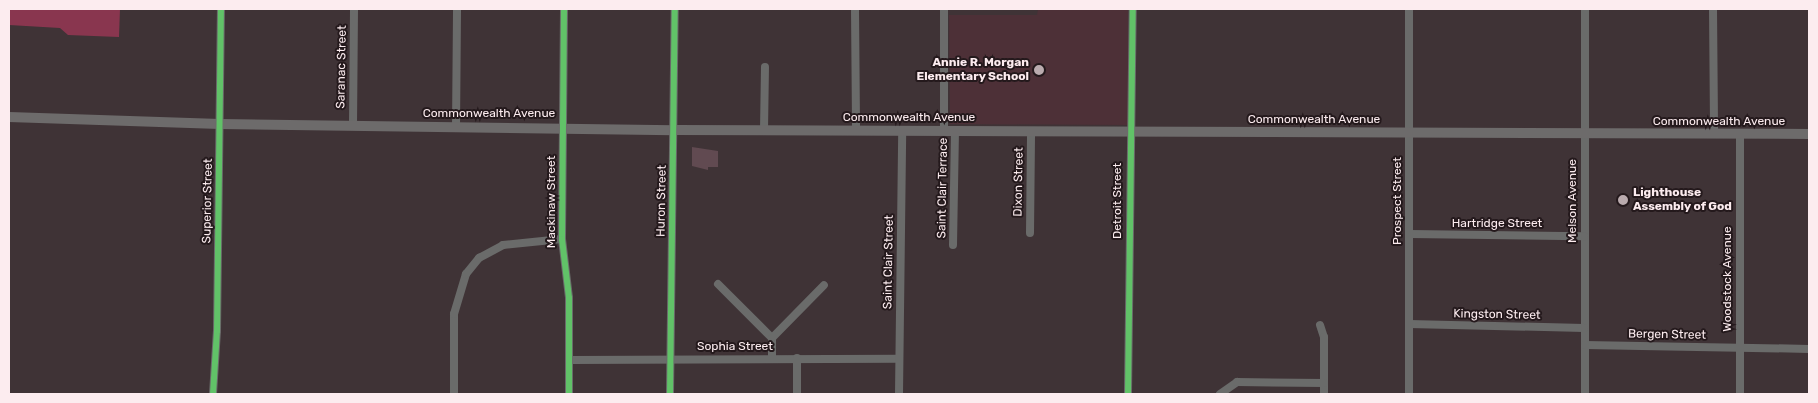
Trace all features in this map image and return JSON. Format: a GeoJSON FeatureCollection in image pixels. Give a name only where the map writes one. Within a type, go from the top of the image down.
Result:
{"type":"FeatureCollection","features":[{"type":"Feature","properties":{"kind":"main road","name":"Commonwealth Avenue"},"geometry":{"type":"LineString","coordinates":[[9,117],[220,124],[564,127],[674,130],[1809,134]]}},
{"type":"Feature","properties":{"kind":"street","name":"Superior Street"},"geometry":{"type":"LineString","coordinates":[[213,394],[220,124],[220,9]]}},
{"type":"Feature","properties":{"kind":"street","name":"Saranac Street"},"geometry":{"type":"LineString","coordinates":[[353,125],[354,9]]}},
{"type":"Feature","properties":{"kind":"street"},"geometry":{"type":"LineString","coordinates":[[456,127],[457,9]]}},
{"type":"Feature","properties":{"kind":"street","name":"Mackinaw Street"},"geometry":{"type":"LineString","coordinates":[[564,9],[562,238],[571,360],[569,394]]}},
{"type":"Feature","properties":{"kind":"street","name":"Huron Street"},"geometry":{"type":"LineString","coordinates":[[670,394],[675,9]]}},
{"type":"Feature","properties":{"kind":"street"},"geometry":{"type":"LineString","coordinates":[[855,9],[856,130]]}},
{"type":"Feature","properties":{"kind":"street"},"geometry":{"type":"LineString","coordinates":[[944,9],[944,131]]}},
{"type":"Feature","properties":{"kind":"street","name":"Detroit Street"},"geometry":{"type":"LineString","coordinates":[[1128,394],[1133,9]]}},
{"type":"Feature","properties":{"kind":"street","name":"Prospect Street"},"geometry":{"type":"LineString","coordinates":[[1409,9],[1409,394]]}},
{"type":"Feature","properties":{"kind":"street","name":"Melson Avenue"},"geometry":{"type":"LineString","coordinates":[[1584,9],[1585,394]]}},
{"type":"Feature","properties":{"kind":"street"},"geometry":{"type":"LineString","coordinates":[[1714,9],[1714,134]]}},
{"type":"Feature","properties":{"kind":"street"},"geometry":{"type":"LineString","coordinates":[[764,130],[765,66]]}},
{"type":"Feature","properties":{"kind":"street","name":"Saint Clair Street"},"geometry":{"type":"LineString","coordinates":[[899,394],[902,131]]}},
{"type":"Feature","properties":{"kind":"street","name":"Saint Clair Terrace"},"geometry":{"type":"LineString","coordinates":[[952,245],[955,131]]}},
{"type":"Feature","properties":{"kind":"street","name":"Dixon Street"},"geometry":{"type":"LineString","coordinates":[[1030,233],[1031,131]]}},
{"type":"Feature","properties":{"kind":"street","name":"Woodstock Avenue"},"geometry":{"type":"LineString","coordinates":[[1740,134],[1740,394]]}},
{"type":"Feature","properties":{"kind":"street","name":"Hartridge Street"},"geometry":{"type":"LineString","coordinates":[[1410,234],[1584,236]]}},
{"type":"Feature","properties":{"kind":"street"},"geometry":{"type":"LineString","coordinates":[[454,394],[454,314],[466,274],[480,258],[502,245],[562,238]]}},
{"type":"Feature","properties":{"kind":"street"},"geometry":{"type":"LineString","coordinates":[[718,284],[772,338]]}},
{"type":"Feature","properties":{"kind":"street"},"geometry":{"type":"LineString","coordinates":[[772,357],[772,338],[824,285]]}},
{"type":"Feature","properties":{"kind":"street","name":"Kingston Street"},"geometry":{"type":"LineString","coordinates":[[1409,324],[1584,328]]}},
{"type":"Feature","properties":{"kind":"street"},"geometry":{"type":"LineString","coordinates":[[1320,325],[1324,337],[1324,394]]}},
{"type":"Feature","properties":{"kind":"street","name":"Bergen Street"},"geometry":{"type":"LineString","coordinates":[[1585,345],[1809,349]]}},
{"type":"Feature","properties":{"kind":"street","name":"Sophia Street"},"geometry":{"type":"LineString","coordinates":[[571,360],[772,357],[899,359]]}},
{"type":"Feature","properties":{"kind":"street"},"geometry":{"type":"LineString","coordinates":[[797,358],[797,394]]}},
{"type":"Feature","properties":{"kind":"street"},"geometry":{"type":"LineString","coordinates":[[1222,392],[1237,382],[1324,383]]}},
{"type":"Feature","properties":{"kind":"shaded area"},"geometry":{"type":"Polygon","coordinates":[[[9,9],[120,9],[119,37],[68,35],[60,28],[9,25],[9,9]]]}},
{"type":"Feature","properties":{"kind":"shaded area","name":"Annie R. Morgan Elementary School"},"geometry":{"type":"Polygon","coordinates":[[[1038,9],[1128,9],[1128,125],[950,124],[949,15],[1037,15],[1038,9]]]}},
{"type":"Feature","properties":{"kind":"building"},"geometry":{"type":"Polygon","coordinates":[[[692,147],[718,151],[718,167],[708,167],[708,170],[692,166],[692,147]]]}},
{"type":"Feature","properties":{"kind":"cycle path"},"geometry":{"type":"LineString","coordinates":[[213,394],[217,331],[221,9]]}},
{"type":"Feature","properties":{"kind":"cycle path"},"geometry":{"type":"LineString","coordinates":[[564,9],[562,239],[569,298],[569,394]]}},
{"type":"Feature","properties":{"kind":"cycle path"},"geometry":{"type":"LineString","coordinates":[[670,394],[675,9]]}},
{"type":"Feature","properties":{"kind":"cycle path"},"geometry":{"type":"LineString","coordinates":[[1128,394],[1133,9]]}},
{"type":"Feature","properties":{"kind":"place","name":"Annie R. Morgan Elementary School"},"geometry":{"type":"Point","coordinates":[1039,70]}},
{"type":"Feature","properties":{"kind":"place","name":"Lighthouse Assembly of God"},"geometry":{"type":"Point","coordinates":[1623,200]}}]}
